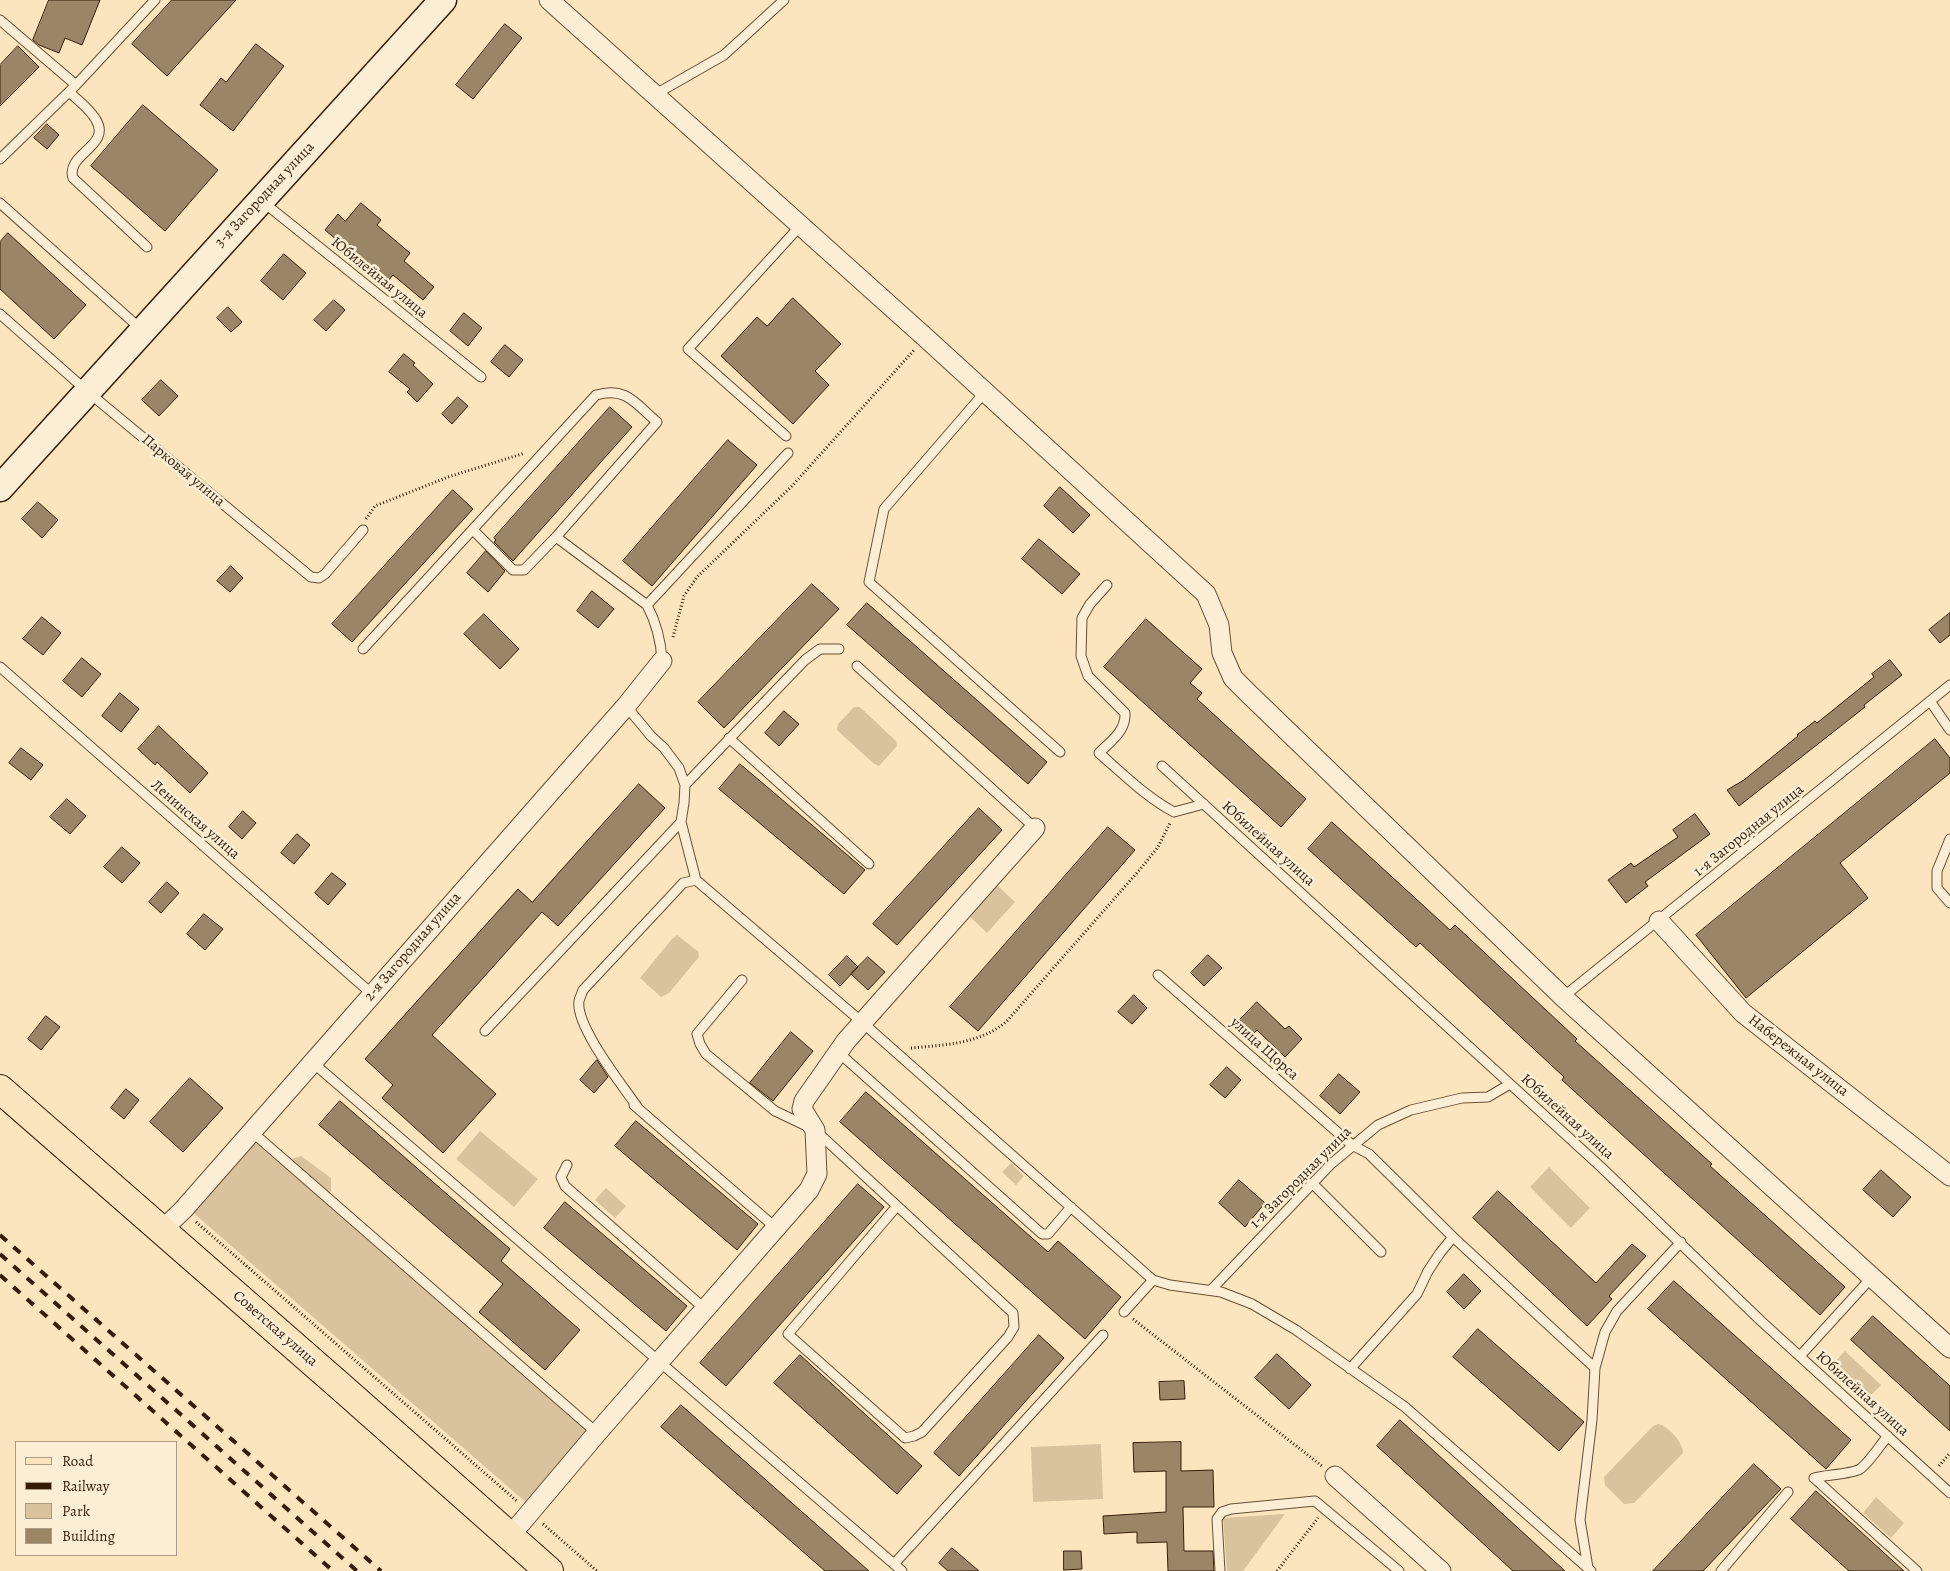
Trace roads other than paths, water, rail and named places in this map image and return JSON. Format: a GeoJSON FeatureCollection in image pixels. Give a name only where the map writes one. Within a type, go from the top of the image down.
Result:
{"type":"FeatureCollection","features":[{"type":"Feature","properties":{"kind":"main road","name":"3-я Загородная улица"},"geometry":{"type":"LineString","coordinates":[[0,488],[144,331],[199,266],[443,0]]}},
{"type":"Feature","properties":{"kind":"main road","name":"Советская улица"},"geometry":{"type":"LineString","coordinates":[[0,1089],[549,1571]]}},
{"type":"Feature","properties":{"kind":"street"},"geometry":{"type":"LineString","coordinates":[[548,0],[801,225],[1206,594],[1220,625],[1222,654],[1233,678],[1564,997],[1950,1348]]}},
{"type":"Feature","properties":{"kind":"street","name":"2-я Загородная улица"},"geometry":{"type":"LineString","coordinates":[[162,1231],[183,1210],[626,706],[662,661]]}},
{"type":"Feature","properties":{"kind":"street"},"geometry":{"type":"LineString","coordinates":[[510,1536],[597,1433],[809,1190],[817,1174],[815,1130],[802,1109],[804,1101],[838,1052],[1035,828]]}},
{"type":"Feature","properties":{"kind":"street","name":"Набережная улица"},"geometry":{"type":"LineString","coordinates":[[1659,921],[1743,1013],[1950,1176]]}},
{"type":"Feature","properties":{"kind":"street"},"geometry":{"type":"LineString","coordinates":[[1335,1476],[1441,1571]]}},
{"type":"Feature","properties":{"kind":"lane"},"geometry":{"type":"LineString","coordinates":[[0,159],[76,85],[154,0]]}},
{"type":"Feature","properties":{"kind":"lane"},"geometry":{"type":"LineString","coordinates":[[654,95],[724,55],[784,0]]}},
{"type":"Feature","properties":{"kind":"lane"},"geometry":{"type":"LineString","coordinates":[[0,20],[76,85]]}},
{"type":"Feature","properties":{"kind":"lane"},"geometry":{"type":"LineString","coordinates":[[69,92],[96,119],[100,130],[96,142],[73,165],[72,178],[148,247]]}},
{"type":"Feature","properties":{"kind":"lane","name":"Юбилейная улица"},"geometry":{"type":"LineString","coordinates":[[260,200],[481,377]]}},
{"type":"Feature","properties":{"kind":"lane"},"geometry":{"type":"LineString","coordinates":[[0,203],[144,331]]}},
{"type":"Feature","properties":{"kind":"lane"},"geometry":{"type":"LineString","coordinates":[[786,436],[688,349],[801,225]]}},
{"type":"Feature","properties":{"kind":"lane","name":"Парковая улица"},"geometry":{"type":"LineString","coordinates":[[0,314],[88,392],[311,577],[319,578],[325,574],[364,530]]}},
{"type":"Feature","properties":{"kind":"lane"},"geometry":{"type":"LineString","coordinates":[[363,649],[472,530],[551,446],[596,395],[607,392],[625,394],[656,422],[556,537],[524,570],[513,570],[472,530]]}},
{"type":"Feature","properties":{"kind":"lane"},"geometry":{"type":"LineString","coordinates":[[985,392],[884,509],[869,582],[1060,752]]}},
{"type":"Feature","properties":{"kind":"lane"},"geometry":{"type":"LineString","coordinates":[[648,605],[788,453]]}},
{"type":"Feature","properties":{"kind":"lane"},"geometry":{"type":"LineString","coordinates":[[556,537],[648,605],[657,625],[662,661]]}},
{"type":"Feature","properties":{"kind":"lane"},"geometry":{"type":"LineString","coordinates":[[1107,586],[1090,604],[1082,618],[1081,656],[1088,676],[1125,713],[1125,723],[1117,736],[1099,753],[1136,786],[1161,805],[1174,812],[1204,804]]}},
{"type":"Feature","properties":{"kind":"lane"},"geometry":{"type":"LineString","coordinates":[[684,785],[805,660],[820,649],[839,649]]}},
{"type":"Feature","properties":{"kind":"lane"},"geometry":{"type":"LineString","coordinates":[[857,666],[1035,828]]}},
{"type":"Feature","properties":{"kind":"lane","name":"Ленинская улица"},"geometry":{"type":"LineString","coordinates":[[0,667],[372,994]]}},
{"type":"Feature","properties":{"kind":"lane","name":"1-я Загородная улица"},"geometry":{"type":"LineString","coordinates":[[1564,997],[1950,685]]}},
{"type":"Feature","properties":{"kind":"lane"},"geometry":{"type":"LineString","coordinates":[[1930,702],[1950,730]]}},
{"type":"Feature","properties":{"kind":"lane"},"geometry":{"type":"LineString","coordinates":[[626,706],[651,736],[664,748],[679,768],[684,785],[681,822],[696,880],[863,1023],[1153,1280],[1170,1285],[1221,1292],[1252,1304],[1296,1330],[1406,1407],[1589,1569]]}},
{"type":"Feature","properties":{"kind":"lane"},"geometry":{"type":"LineString","coordinates":[[729,738],[869,864]]}},
{"type":"Feature","properties":{"kind":"lane","name":"Юбилейная улица"},"geometry":{"type":"LineString","coordinates":[[1162,766],[1510,1084],[1681,1242],[1800,1356],[1950,1493]]}},
{"type":"Feature","properties":{"kind":"lane"},"geometry":{"type":"LineString","coordinates":[[485,1031],[681,822]]}},
{"type":"Feature","properties":{"kind":"lane"},"geometry":{"type":"LineString","coordinates":[[1950,839],[1937,871],[1937,888],[1950,903]]}},
{"type":"Feature","properties":{"kind":"lane"},"geometry":{"type":"LineString","coordinates":[[696,880],[683,883],[583,990],[579,1002],[580,1014],[591,1039],[636,1106],[776,1228]]}},
{"type":"Feature","properties":{"kind":"lane","name":"улица Щорса"},"geometry":{"type":"LineString","coordinates":[[1158,975],[1352,1145],[1369,1154],[1453,1237],[1595,1368]]}},
{"type":"Feature","properties":{"kind":"lane"},"geometry":{"type":"LineString","coordinates":[[742,980],[697,1034],[706,1054],[775,1111],[815,1130],[1013,1313],[1014,1327],[1008,1337],[922,1432],[905,1438],[788,1334],[897,1206]]}},
{"type":"Feature","properties":{"kind":"lane"},"geometry":{"type":"LineString","coordinates":[[838,1052],[1042,1234],[1049,1232],[1071,1207]]}},
{"type":"Feature","properties":{"kind":"lane"},"geometry":{"type":"LineString","coordinates":[[312,1062],[902,1571]]}},
{"type":"Feature","properties":{"kind":"lane","name":"1-я Загородная улица"},"geometry":{"type":"LineString","coordinates":[[1211,1290],[1312,1184],[1352,1145],[1378,1126],[1411,1110],[1462,1098],[1488,1097],[1510,1084]]}},
{"type":"Feature","properties":{"kind":"lane"},"geometry":{"type":"LineString","coordinates":[[251,1131],[597,1433]]}},
{"type":"Feature","properties":{"kind":"lane"},"geometry":{"type":"LineString","coordinates":[[567,1165],[561,1177],[564,1186],[705,1309]]}},
{"type":"Feature","properties":{"kind":"lane"},"geometry":{"type":"LineString","coordinates":[[1312,1184],[1381,1252]]}},
{"type":"Feature","properties":{"kind":"lane"},"geometry":{"type":"LineString","coordinates":[[1350,1369],[1417,1294],[1428,1271],[1453,1237]]}},
{"type":"Feature","properties":{"kind":"lane"},"geometry":{"type":"LineString","coordinates":[[1589,1569],[1580,1520],[1592,1420],[1595,1368],[1605,1332],[1610,1321],[1681,1242]]}},
{"type":"Feature","properties":{"kind":"lane"},"geometry":{"type":"LineString","coordinates":[[1800,1356],[1872,1277]]}},
{"type":"Feature","properties":{"kind":"lane"},"geometry":{"type":"LineString","coordinates":[[1124,1312],[1153,1280]]}},
{"type":"Feature","properties":{"kind":"lane"},"geometry":{"type":"LineString","coordinates":[[894,1564],[1103,1335]]}},
{"type":"Feature","properties":{"kind":"lane"},"geometry":{"type":"LineString","coordinates":[[1888,1436],[1860,1469],[1848,1473],[1828,1474],[1814,1478],[1918,1571]]}},
{"type":"Feature","properties":{"kind":"lane"},"geometry":{"type":"LineString","coordinates":[[1721,1571],[1788,1492]]}},
{"type":"Feature","properties":{"kind":"lane"},"geometry":{"type":"LineString","coordinates":[[1220,1571],[1216,1519],[1222,1512],[1230,1509],[1315,1501],[1399,1571]]}},
{"type":"Feature","properties":{"kind":"railway"},"geometry":{"type":"LineString","coordinates":[[0,1235],[381,1571]]}},
{"type":"Feature","properties":{"kind":"railway"},"geometry":{"type":"LineString","coordinates":[[0,1254],[357,1571]]}},
{"type":"Feature","properties":{"kind":"railway"},"geometry":{"type":"LineString","coordinates":[[0,1275],[333,1571]]}}]}
